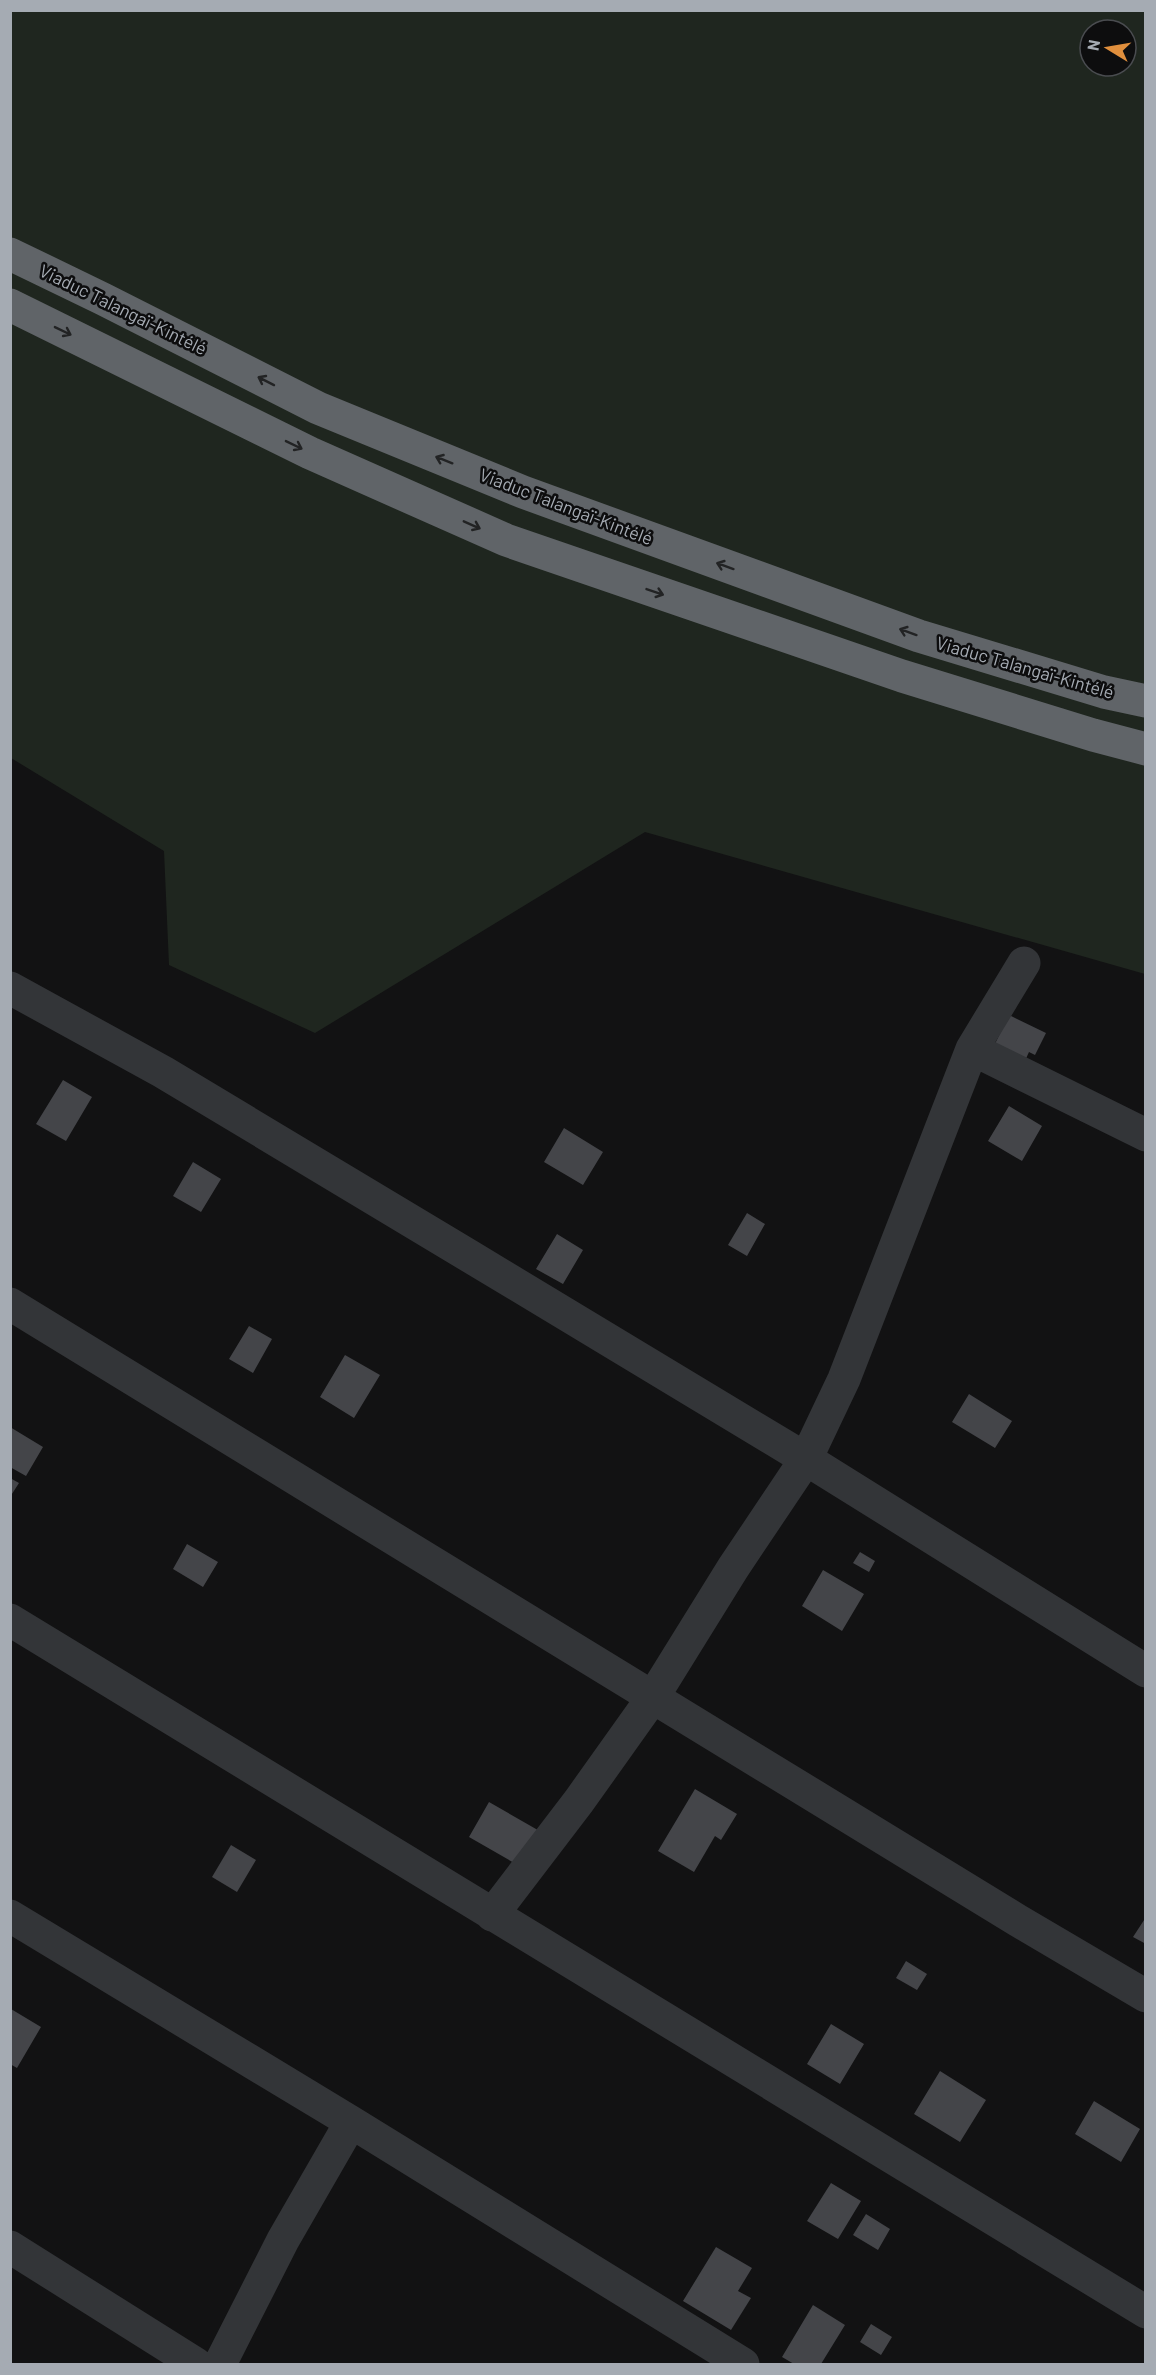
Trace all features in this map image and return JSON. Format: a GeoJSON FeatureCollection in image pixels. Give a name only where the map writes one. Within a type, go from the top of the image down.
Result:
{"type":"FeatureCollection","features":[{"type":"Feature","properties":{"kind":"highway","name":"Viaduc Talangaï-Kintélé"},"geometry":{"type":"LineString","coordinates":[[10,255],[103,299],[318,408],[524,492],[919,636],[1104,692],[1146,701]]}},
{"type":"Feature","properties":{"kind":"highway"},"geometry":{"type":"LineString","coordinates":[[10,305],[310,453],[506,540],[902,676],[1146,749]]}},
{"type":"Feature","properties":{"kind":"street"},"geometry":{"type":"LineString","coordinates":[[492,1916],[579,1801],[653,1697],[733,1568],[806,1459],[844,1378],[972,1049],[1024,963]]}},
{"type":"Feature","properties":{"kind":"street"},"geometry":{"type":"LineString","coordinates":[[10,988],[162,1072],[806,1459],[1146,1671]]}},
{"type":"Feature","properties":{"kind":"street"},"geometry":{"type":"LineString","coordinates":[[972,1049],[1146,1135]]}},
{"type":"Feature","properties":{"kind":"street"},"geometry":{"type":"LineString","coordinates":[[10,1304],[1146,1996]]}},
{"type":"Feature","properties":{"kind":"street"},"geometry":{"type":"LineString","coordinates":[[10,1620],[492,1916],[1146,2312]]}},
{"type":"Feature","properties":{"kind":"street"},"geometry":{"type":"LineString","coordinates":[[10,1917],[351,2122],[743,2364]]}},
{"type":"Feature","properties":{"kind":"street"},"geometry":{"type":"LineString","coordinates":[[220,2364],[284,2240],[351,2122]]}},
{"type":"Feature","properties":{"kind":"street"},"geometry":{"type":"LineString","coordinates":[[10,2247],[196,2364]]}},
{"type":"Feature","properties":{"kind":"shaded area"},"geometry":{"type":"Polygon","coordinates":[[[10,11],[1145,11],[1145,974],[645,832],[315,1033],[169,965],[164,851],[11,758],[10,11]]]}},
{"type":"Feature","properties":{"kind":"building"},"geometry":{"type":"Polygon","coordinates":[[[1009,1015],[1046,1033],[1035,1055],[1029,1052],[1023,1065],[992,1050],[1009,1015]]]}},
{"type":"Feature","properties":{"kind":"building"},"geometry":{"type":"Polygon","coordinates":[[[63,1080],[92,1097],[66,1141],[36,1124],[63,1080]]]}},
{"type":"Feature","properties":{"kind":"building"},"geometry":{"type":"Polygon","coordinates":[[[1009,1106],[1042,1126],[1022,1161],[988,1141],[1009,1106]]]}},
{"type":"Feature","properties":{"kind":"building"},"geometry":{"type":"Polygon","coordinates":[[[564,1128],[603,1152],[583,1185],[544,1162],[564,1128]]]}},
{"type":"Feature","properties":{"kind":"building"},"geometry":{"type":"Polygon","coordinates":[[[193,1162],[221,1179],[201,1212],[173,1196],[193,1162]]]}},
{"type":"Feature","properties":{"kind":"building"},"geometry":{"type":"Polygon","coordinates":[[[747,1213],[765,1224],[747,1256],[728,1245],[747,1213]]]}},
{"type":"Feature","properties":{"kind":"building"},"geometry":{"type":"Polygon","coordinates":[[[557,1234],[583,1250],[563,1284],[536,1269],[557,1234]]]}},
{"type":"Feature","properties":{"kind":"building"},"geometry":{"type":"Polygon","coordinates":[[[249,1326],[272,1339],[253,1373],[229,1359],[249,1326]]]}},
{"type":"Feature","properties":{"kind":"building"},"geometry":{"type":"Polygon","coordinates":[[[345,1355],[380,1375],[354,1418],[320,1397],[345,1355]]]}},
{"type":"Feature","properties":{"kind":"building"},"geometry":{"type":"Polygon","coordinates":[[[969,1394],[1012,1421],[995,1448],[952,1422],[969,1394]]]}},
{"type":"Feature","properties":{"kind":"building"},"geometry":{"type":"Polygon","coordinates":[[[10,1427],[43,1447],[26,1476],[10,1467],[10,1427]]]}},
{"type":"Feature","properties":{"kind":"building"},"geometry":{"type":"Polygon","coordinates":[[[10,1478],[19,1483],[10,1497],[10,1478]]]}},
{"type":"Feature","properties":{"kind":"building"},"geometry":{"type":"Polygon","coordinates":[[[187,1544],[218,1562],[203,1587],[173,1569],[187,1544]]]}},
{"type":"Feature","properties":{"kind":"building"},"geometry":{"type":"Polygon","coordinates":[[[860,1552],[875,1561],[869,1572],[853,1563],[860,1552]]]}},
{"type":"Feature","properties":{"kind":"building"},"geometry":{"type":"Polygon","coordinates":[[[823,1570],[864,1594],[842,1631],[802,1606],[823,1570]]]}},
{"type":"Feature","properties":{"kind":"building"},"geometry":{"type":"Polygon","coordinates":[[[695,1789],[737,1814],[721,1840],[715,1836],[694,1872],[658,1851],[695,1789]]]}},
{"type":"Feature","properties":{"kind":"building"},"geometry":{"type":"Polygon","coordinates":[[[489,1802],[543,1833],[523,1868],[469,1837],[489,1802]]]}},
{"type":"Feature","properties":{"kind":"building"},"geometry":{"type":"Polygon","coordinates":[[[231,1845],[256,1860],[237,1892],[212,1877],[231,1845]]]}},
{"type":"Feature","properties":{"kind":"building"},"geometry":{"type":"Polygon","coordinates":[[[1146,1917],[1146,1944],[1133,1937],[1146,1917]]]}},
{"type":"Feature","properties":{"kind":"building"},"geometry":{"type":"Polygon","coordinates":[[[906,1961],[927,1974],[917,1990],[896,1978],[906,1961]]]}},
{"type":"Feature","properties":{"kind":"building"},"geometry":{"type":"Polygon","coordinates":[[[11,2009],[41,2027],[17,2068],[10,2064],[11,2009]]]}},
{"type":"Feature","properties":{"kind":"building"},"geometry":{"type":"Polygon","coordinates":[[[831,2024],[864,2044],[840,2084],[807,2064],[831,2024]]]}},
{"type":"Feature","properties":{"kind":"building"},"geometry":{"type":"Polygon","coordinates":[[[940,2071],[986,2100],[960,2142],[914,2114],[940,2071]]]}},
{"type":"Feature","properties":{"kind":"building"},"geometry":{"type":"Polygon","coordinates":[[[1094,2101],[1140,2129],[1121,2162],[1075,2134],[1094,2101]]]}},
{"type":"Feature","properties":{"kind":"building"},"geometry":{"type":"Polygon","coordinates":[[[831,2183],[861,2201],[838,2239],[807,2221],[831,2183]]]}},
{"type":"Feature","properties":{"kind":"building"},"geometry":{"type":"Polygon","coordinates":[[[866,2214],[890,2229],[878,2250],[853,2235],[866,2214]]]}},
{"type":"Feature","properties":{"kind":"building"},"geometry":{"type":"Polygon","coordinates":[[[716,2247],[752,2268],[738,2291],[751,2298],[731,2330],[683,2301],[716,2247]]]}},
{"type":"Feature","properties":{"kind":"building"},"geometry":{"type":"Polygon","coordinates":[[[813,2305],[845,2325],[821,2364],[794,2364],[782,2357],[813,2305]]]}},
{"type":"Feature","properties":{"kind":"building"},"geometry":{"type":"Polygon","coordinates":[[[871,2324],[892,2337],[881,2355],[860,2342],[871,2324]]]}}]}
